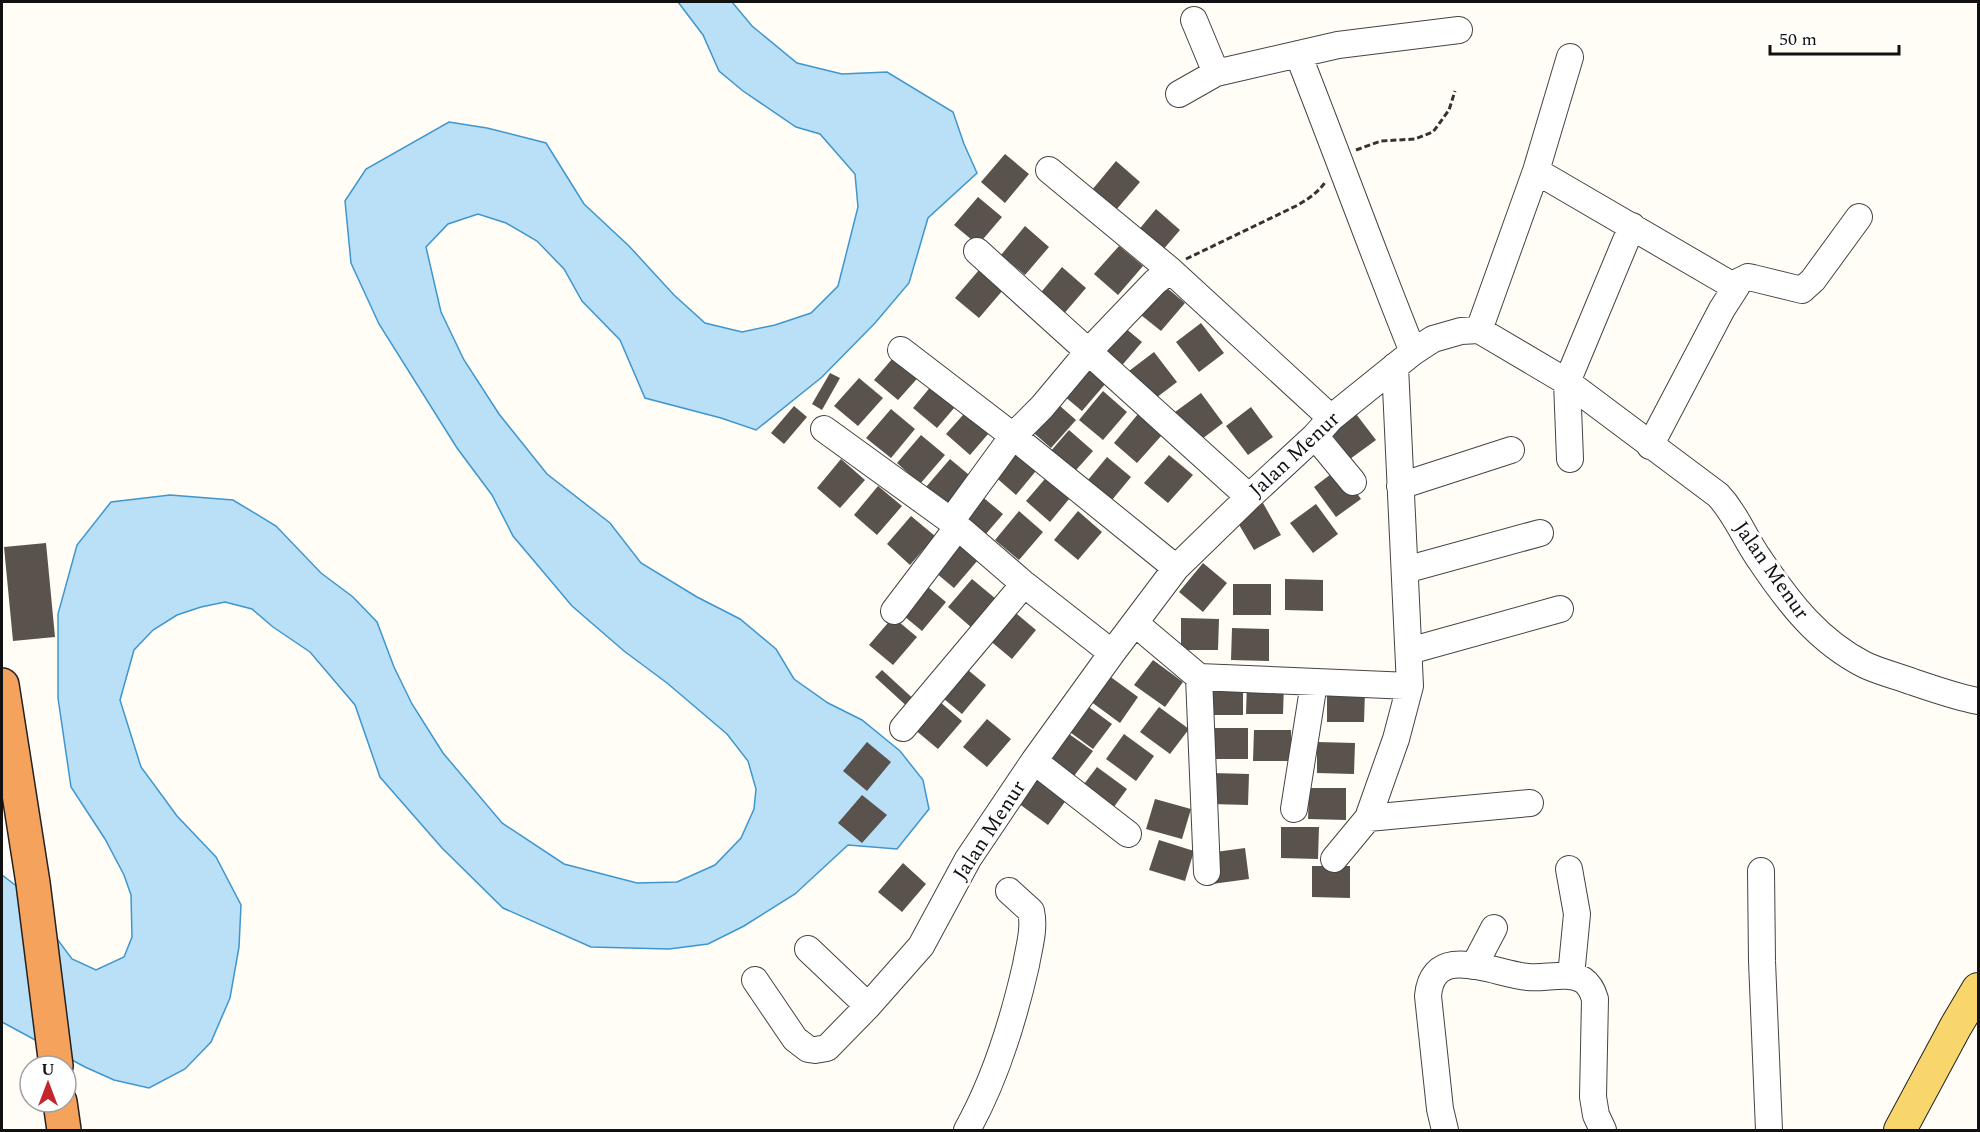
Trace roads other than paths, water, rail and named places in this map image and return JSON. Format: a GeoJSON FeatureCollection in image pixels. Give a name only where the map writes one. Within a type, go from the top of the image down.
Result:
{"type":"FeatureCollection","features":[{"type":"Feature","properties":{"kind":"highway"},"geometry":{"type":"LineString","coordinates":[[2,685],[33,883],[54,1054]]}},
{"type":"Feature","properties":{"kind":"highway"},"geometry":{"type":"LineString","coordinates":[[62,1114],[64,1131]]}},
{"type":"Feature","properties":{"kind":"main road"},"geometry":{"type":"LineString","coordinates":[[1900,1131],[1978,989]]}},
{"type":"Feature","properties":{"kind":"street"},"geometry":{"type":"LineString","coordinates":[[1194,20],[1216,73]]}},
{"type":"Feature","properties":{"kind":"street"},"geometry":{"type":"LineString","coordinates":[[1179,94],[1216,73],[1298,54],[1338,45],[1459,30]]}},
{"type":"Feature","properties":{"kind":"street"},"geometry":{"type":"LineString","coordinates":[[1298,54],[1339,158],[1370,246],[1404,359],[1400,486],[1410,686],[1396,739],[1368,818],[1334,859]]}},
{"type":"Feature","properties":{"kind":"street"},"geometry":{"type":"LineString","coordinates":[[1479,330],[1536,171],[1570,57]]}},
{"type":"Feature","properties":{"kind":"street"},"geometry":{"type":"LineString","coordinates":[[1049,170],[1170,270],[1323,427],[1353,482]]}},
{"type":"Feature","properties":{"kind":"street"},"geometry":{"type":"LineString","coordinates":[[1536,171],[1735,288]]}},
{"type":"Feature","properties":{"kind":"street"},"geometry":{"type":"LineString","coordinates":[[1650,446],[1722,309],[1740,281],[1748,277],[1802,290],[1813,280],[1859,217]]}},
{"type":"Feature","properties":{"kind":"street"},"geometry":{"type":"LineString","coordinates":[[1570,459],[1567,382],[1632,226]]}},
{"type":"Feature","properties":{"kind":"street"},"geometry":{"type":"LineString","coordinates":[[977,250],[1249,497]]}},
{"type":"Feature","properties":{"kind":"street"},"geometry":{"type":"LineString","coordinates":[[894,611],[1013,436],[1042,407],[1088,352],[1155,282],[1170,270]]}},
{"type":"Feature","properties":{"kind":"street","name":"Jalan Menur"},"geometry":{"type":"LineString","coordinates":[[755,980],[795,1039],[808,1049],[827,1048],[921,946],[968,859],[1034,761],[1176,568],[1323,427],[1404,359],[1433,339],[1447,334],[1479,330],[1567,382],[1724,502],[1759,559],[1799,614],[1826,639],[1866,665],[1978,701]]}},
{"type":"Feature","properties":{"kind":"street"},"geometry":{"type":"LineString","coordinates":[[901,350],[1013,436],[1176,568]]}},
{"type":"Feature","properties":{"kind":"street"},"geometry":{"type":"LineString","coordinates":[[824,429],[954,525],[1112,653]]}},
{"type":"Feature","properties":{"kind":"street"},"geometry":{"type":"LineString","coordinates":[[1400,486],[1510,450]]}},
{"type":"Feature","properties":{"kind":"street"},"geometry":{"type":"LineString","coordinates":[[1405,570],[1540,533]]}},
{"type":"Feature","properties":{"kind":"street"},"geometry":{"type":"LineString","coordinates":[[903,728],[1024,584]]}},
{"type":"Feature","properties":{"kind":"street"},"geometry":{"type":"LineString","coordinates":[[1409,651],[1560,609]]}},
{"type":"Feature","properties":{"kind":"street"},"geometry":{"type":"LineString","coordinates":[[1136,624],[1199,677],[1410,686]]}},
{"type":"Feature","properties":{"kind":"street"},"geometry":{"type":"LineString","coordinates":[[1199,677],[1207,872]]}},
{"type":"Feature","properties":{"kind":"street"},"geometry":{"type":"LineString","coordinates":[[1294,809],[1314,683]]}},
{"type":"Feature","properties":{"kind":"street"},"geometry":{"type":"LineString","coordinates":[[1034,761],[1128,834]]}},
{"type":"Feature","properties":{"kind":"street"},"geometry":{"type":"LineString","coordinates":[[1368,818],[1530,803]]}},
{"type":"Feature","properties":{"kind":"street"},"geometry":{"type":"LineString","coordinates":[[1569,868],[1577,914],[1571,976]]}},
{"type":"Feature","properties":{"kind":"street"},"geometry":{"type":"LineString","coordinates":[[1761,871],[1769,1131]]}},
{"type":"Feature","properties":{"kind":"street"},"geometry":{"type":"LineString","coordinates":[[967,1131],[991,1081],[1019,994],[1032,935],[1031,910],[1010,891]]}},
{"type":"Feature","properties":{"kind":"street"},"geometry":{"type":"LineString","coordinates":[[1474,966],[1494,928]]}},
{"type":"Feature","properties":{"kind":"street"},"geometry":{"type":"LineString","coordinates":[[808,949],[868,1006]]}},
{"type":"Feature","properties":{"kind":"street"},"geometry":{"type":"LineString","coordinates":[[1444,1131],[1428,1006],[1429,986],[1433,975],[1444,966],[1460,964],[1527,977],[1571,976],[1587,984],[1595,999],[1593,1107],[1603,1131]]}},
{"type":"Feature","properties":{"kind":"water"},"geometry":{"type":"Polygon","coordinates":[[[678,2],[732,2],[752,26],[797,63],[842,74],[887,72],[953,112],[977,173],[928,218],[909,283],[875,323],[822,377],[756,430],[721,418],[645,398],[620,340],[582,301],[564,269],[537,241],[506,223],[478,214],[448,224],[426,247],[441,312],[464,360],[499,414],[547,474],[610,523],[641,563],[697,597],[740,619],[776,649],[794,679],[828,703],[862,720],[900,751],[923,780],[929,809],[897,849],[848,845],[795,894],[744,926],[708,944],[669,949],[591,947],[503,908],[442,848],[380,777],[355,705],[310,652],[273,627],[252,609],[225,602],[201,607],[177,615],[153,630],[134,650],[120,700],[141,767],[177,816],[216,857],[241,905],[239,947],[230,998],[211,1042],[185,1069],[149,1088],[114,1080],[85,1067],[78,1063],[78,1054],[61,1054],[2,1022],[2,875],[19,888],[72,959],[96,970],[124,957],[132,937],[131,895],[124,875],[105,839],[71,787],[58,698],[58,614],[77,545],[111,502],[170,495],[233,500],[276,526],[321,573],[353,597],[377,622],[394,667],[412,704],[443,753],[502,823],[564,864],[637,883],[677,882],[715,865],[741,838],[754,809],[756,789],[748,761],[727,734],[572,606],[513,536],[492,495],[457,448],[379,324],[351,263],[345,201],[366,169],[449,122],[487,128],[546,143],[584,204],[705,323],[742,332],[775,325],[811,313],[838,286],[858,207],[855,174],[820,134],[796,127],[743,91],[719,71],[703,35],[678,2]]]}}]}
